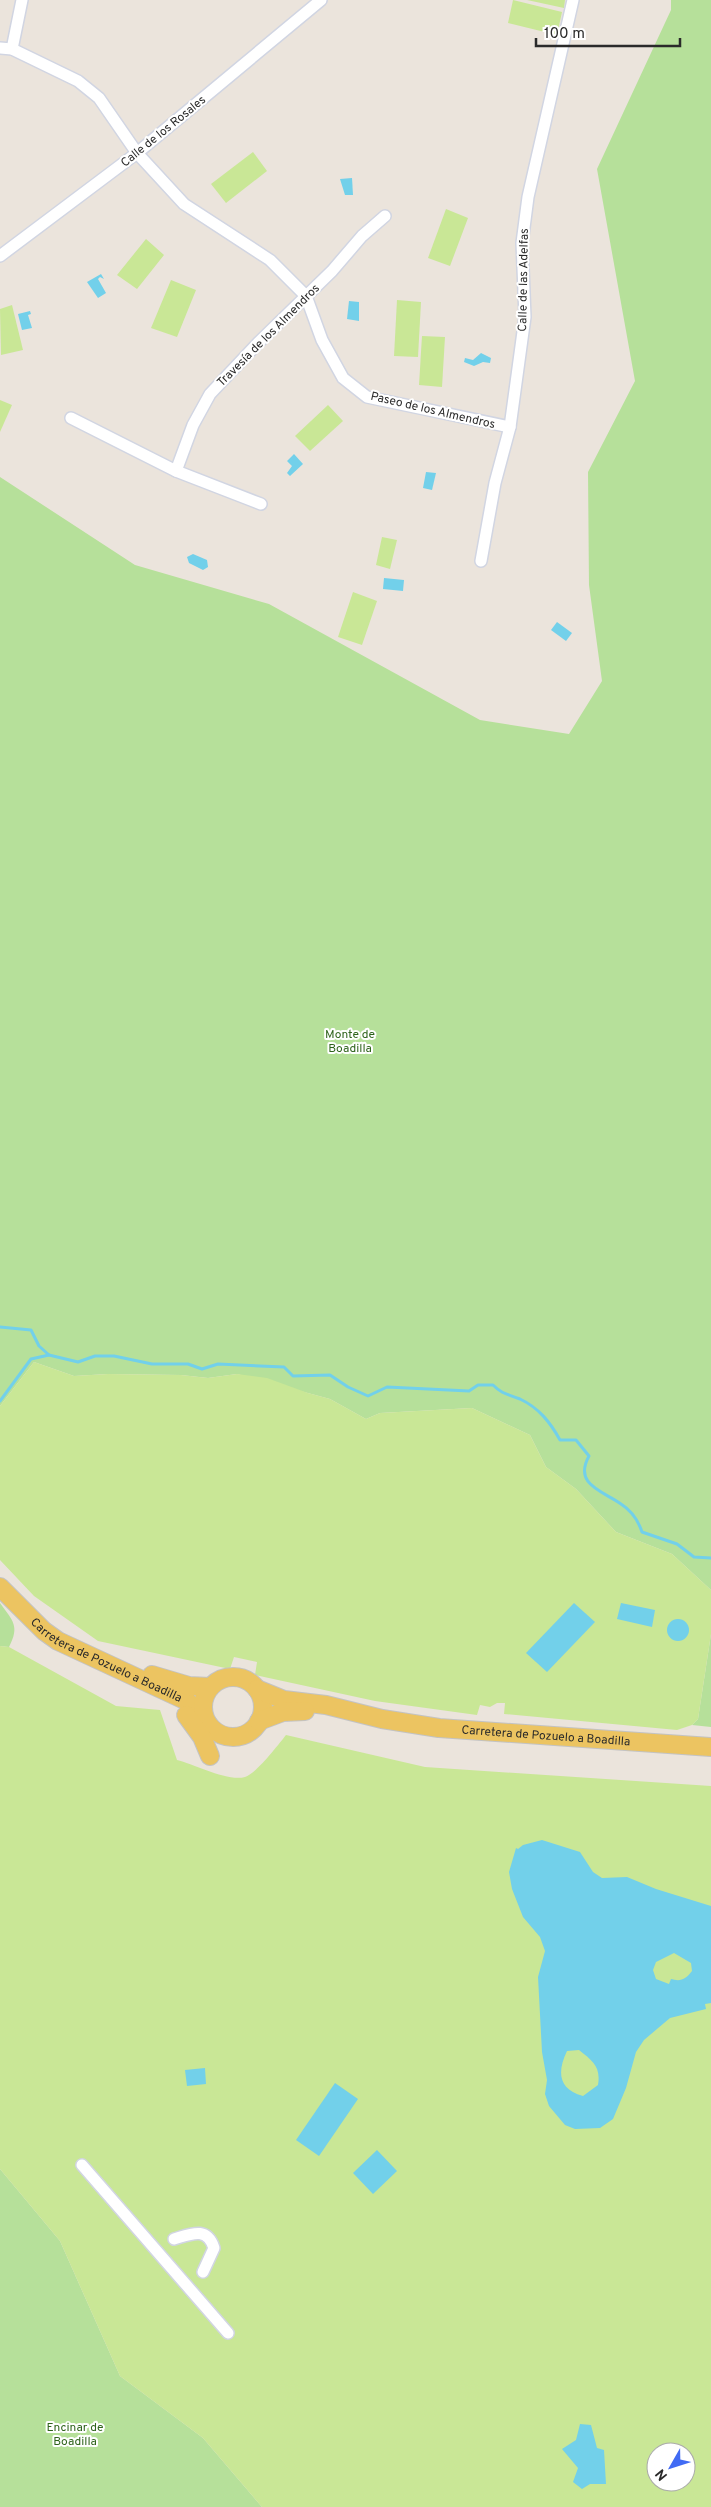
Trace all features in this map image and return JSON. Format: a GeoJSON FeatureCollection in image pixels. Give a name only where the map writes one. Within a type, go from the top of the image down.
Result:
{"type":"FeatureCollection","features":[{"type":"Feature","properties":{"kind":"main road","name":"Carretera de Pozuelo a Boadilla"},"geometry":{"type":"LineString","coordinates":[[0,1587],[44,1631],[58,1641],[187,1701],[208,1724]]}},
{"type":"Feature","properties":{"kind":"main road","name":"Carretera de Pozuelo a Boadilla"},"geometry":{"type":"LineString","coordinates":[[28,1615],[80,1646],[140,1670],[182,1684],[210,1687]]}},
{"type":"Feature","properties":{"kind":"main road"},"geometry":{"type":"LineString","coordinates":[[58,1641],[185,1714],[199,1730],[210,1756]]}},
{"type":"Feature","properties":{"kind":"main road"},"geometry":{"type":"LineString","coordinates":[[232,1677],[250,1682],[257,1689],[262,1705],[259,1721],[247,1732],[232,1736],[218,1732],[208,1724],[203,1701],[210,1687],[216,1681],[232,1677]]}},
{"type":"Feature","properties":{"kind":"main road","name":"Carretera de Pozuelo a Boadilla"},"geometry":{"type":"LineString","coordinates":[[257,1689],[284,1700],[326,1705],[382,1718],[439,1728],[711,1747]]}},
{"type":"Feature","properties":{"kind":"main road","name":"Carretera de Pozuelo a Boadilla"},"geometry":{"type":"LineString","coordinates":[[259,1721],[283,1712],[316,1711],[382,1718]]}},
{"type":"Feature","properties":{"kind":"street"},"geometry":{"type":"LineString","coordinates":[[12,49],[22,0]]}},
{"type":"Feature","properties":{"kind":"street","name":"Calle de los Rosales"},"geometry":{"type":"LineString","coordinates":[[0,256],[137,153],[321,0]]}},
{"type":"Feature","properties":{"kind":"street","name":"Calle de las Adelfas"},"geometry":{"type":"LineString","coordinates":[[480,561],[495,484],[510,427],[525,317],[522,243],[528,197],[572,0]]}},
{"type":"Feature","properties":{"kind":"street","name":"Paseo de los Almendros"},"geometry":{"type":"LineString","coordinates":[[0,48],[12,49],[48,64],[81,83],[99,98],[137,153],[184,204],[270,260],[306,296],[322,340],[343,378],[367,397],[510,427]]}},
{"type":"Feature","properties":{"kind":"street","name":"Travesía de los Almendros"},"geometry":{"type":"LineString","coordinates":[[176,471],[193,425],[210,394],[332,271],[362,236],[385,216]]}},
{"type":"Feature","properties":{"kind":"street"},"geometry":{"type":"LineString","coordinates":[[71,418],[176,471],[261,504]]}},
{"type":"Feature","properties":{"kind":"street"},"geometry":{"type":"LineString","coordinates":[[82,2165],[228,2333]]}},
{"type":"Feature","properties":{"kind":"street"},"geometry":{"type":"LineString","coordinates":[[174,2239],[199,2232],[206,2235],[214,2248],[203,2272]]}},
{"type":"Feature","properties":{"kind":"green space"},"geometry":{"type":"Polygon","coordinates":[[[513,0],[562,12],[557,35],[508,23],[513,0]]]}},
{"type":"Feature","properties":{"kind":"green space"},"geometry":{"type":"Polygon","coordinates":[[[527,0],[565,0],[564,8],[527,0]]]}},
{"type":"Feature","properties":{"kind":"green space","name":"Monte de Boadilla"},"geometry":{"type":"Polygon","coordinates":[[[671,0],[711,0],[711,1590],[672,1554],[616,1532],[576,1489],[546,1467],[530,1435],[472,1408],[380,1413],[366,1419],[330,1399],[237,1374],[208,1378],[181,1375],[108,1374],[74,1376],[34,1362],[0,1406],[0,477],[135,565],[269,604],[480,720],[569,734],[602,681],[589,585],[588,472],[635,381],[597,169],[671,10],[671,0]]]}},
{"type":"Feature","properties":{"kind":"green space"},"geometry":{"type":"Polygon","coordinates":[[[253,152],[267,171],[226,203],[211,184],[253,152]]]}},
{"type":"Feature","properties":{"kind":"green space"},"geometry":{"type":"Polygon","coordinates":[[[446,209],[468,218],[450,266],[428,258],[446,209]]]}},
{"type":"Feature","properties":{"kind":"green space"},"geometry":{"type":"Polygon","coordinates":[[[146,239],[164,255],[137,289],[117,275],[146,239]]]}},
{"type":"Feature","properties":{"kind":"green space"},"geometry":{"type":"Polygon","coordinates":[[[171,280],[196,290],[177,337],[151,328],[171,280]]]}},
{"type":"Feature","properties":{"kind":"green space"},"geometry":{"type":"Polygon","coordinates":[[[397,300],[421,302],[418,357],[394,356],[397,300]]]}},
{"type":"Feature","properties":{"kind":"green space"},"geometry":{"type":"Polygon","coordinates":[[[12,305],[23,350],[1,355],[0,309],[12,305]]]}},
{"type":"Feature","properties":{"kind":"green space"},"geometry":{"type":"Polygon","coordinates":[[[422,336],[445,337],[442,387],[419,385],[422,336]]]}},
{"type":"Feature","properties":{"kind":"green space"},"geometry":{"type":"Polygon","coordinates":[[[0,400],[12,405],[0,432],[0,400]]]}},
{"type":"Feature","properties":{"kind":"green space"},"geometry":{"type":"Polygon","coordinates":[[[328,405],[343,421],[310,451],[295,436],[328,405]]]}},
{"type":"Feature","properties":{"kind":"green space"},"geometry":{"type":"Polygon","coordinates":[[[382,537],[397,540],[390,569],[376,565],[382,537]]]}},
{"type":"Feature","properties":{"kind":"green space"},"geometry":{"type":"Polygon","coordinates":[[[353,592],[377,601],[362,645],[338,637],[353,592]]]}},
{"type":"Feature","properties":{"kind":"green space"},"geometry":{"type":"Polygon","coordinates":[[[34,1362],[74,1376],[108,1374],[181,1375],[208,1378],[237,1374],[267,1378],[330,1399],[366,1419],[380,1413],[472,1408],[530,1435],[546,1467],[576,1489],[616,1532],[672,1554],[711,1590],[711,1634],[698,1719],[692,1725],[677,1730],[504,1714],[505,1703],[497,1703],[490,1707],[480,1705],[477,1715],[375,1701],[255,1675],[257,1662],[234,1657],[230,1669],[98,1641],[34,1596],[0,1560],[0,1406],[34,1362]]]}},
{"type":"Feature","properties":{"kind":"green space"},"geometry":{"type":"Polygon","coordinates":[[[0,1603],[14,1624],[14,1634],[9,1647],[0,1646],[0,1603]]]}},
{"type":"Feature","properties":{"kind":"green space"},"geometry":{"type":"Polygon","coordinates":[[[711,1634],[711,1727],[692,1725],[698,1719],[711,1634]]]}},
{"type":"Feature","properties":{"kind":"green space"},"geometry":{"type":"Polygon","coordinates":[[[0,1646],[9,1647],[116,1706],[160,1710],[177,1760],[230,1777],[238,1778],[250,1775],[267,1759],[286,1735],[425,1767],[711,1786],[711,2507],[262,2507],[203,2438],[120,2376],[60,2241],[0,2169],[0,1646]]]}},
{"type":"Feature","properties":{"kind":"green space","name":"Encinar de Boadilla"},"geometry":{"type":"Polygon","coordinates":[[[0,2169],[60,2241],[120,2376],[203,2438],[262,2507],[0,2507],[0,2169]]]}},
{"type":"Feature","properties":{"kind":"water"},"geometry":{"type":"Polygon","coordinates":[[[352,178],[353,195],[345,195],[340,179],[352,178]]]}},
{"type":"Feature","properties":{"kind":"water"},"geometry":{"type":"Polygon","coordinates":[[[101,274],[104,279],[100,277],[98,279],[106,293],[98,298],[87,282],[101,274]]]}},
{"type":"Feature","properties":{"kind":"water"},"geometry":{"type":"Polygon","coordinates":[[[349,301],[359,302],[359,321],[347,319],[349,301]]]}},
{"type":"Feature","properties":{"kind":"water"},"geometry":{"type":"Polygon","coordinates":[[[30,311],[31,314],[28,315],[32,328],[22,330],[18,314],[30,311]]]}},
{"type":"Feature","properties":{"kind":"water"},"geometry":{"type":"Polygon","coordinates":[[[481,353],[491,358],[490,363],[483,362],[474,366],[464,362],[465,358],[473,360],[481,353]]]}},
{"type":"Feature","properties":{"kind":"water"},"geometry":{"type":"Polygon","coordinates":[[[294,454],[303,464],[290,476],[287,473],[292,466],[287,461],[294,454]]]}},
{"type":"Feature","properties":{"kind":"water"},"geometry":{"type":"Polygon","coordinates":[[[426,472],[436,473],[432,490],[423,488],[426,472]]]}},
{"type":"Feature","properties":{"kind":"water"},"geometry":{"type":"Polygon","coordinates":[[[193,554],[207,560],[208,567],[203,570],[189,563],[187,557],[193,554]]]}},
{"type":"Feature","properties":{"kind":"water"},"geometry":{"type":"Polygon","coordinates":[[[384,578],[404,580],[403,591],[383,589],[384,578]]]}},
{"type":"Feature","properties":{"kind":"water"},"geometry":{"type":"Polygon","coordinates":[[[557,622],[572,633],[566,641],[551,630],[557,622]]]}},
{"type":"Feature","properties":{"kind":"water"},"geometry":{"type":"Polygon","coordinates":[[[574,1603],[595,1622],[547,1672],[526,1653],[574,1603]]]}},
{"type":"Feature","properties":{"kind":"water"},"geometry":{"type":"Polygon","coordinates":[[[621,1603],[655,1610],[652,1627],[617,1619],[621,1603]]]}},
{"type":"Feature","properties":{"kind":"water"},"geometry":{"type":"Polygon","coordinates":[[[678,1619],[686,1622],[689,1630],[686,1638],[678,1641],[670,1638],[667,1630],[670,1622],[678,1619]]]}},
{"type":"Feature","properties":{"kind":"water"},"geometry":{"type":"Polygon","coordinates":[[[542,1840],[580,1852],[593,1872],[602,1878],[627,1877],[656,1889],[711,1906],[711,2003],[705,2004],[706,2009],[670,2018],[644,2040],[636,2052],[626,2088],[613,2119],[600,2128],[575,2129],[565,2125],[549,2106],[545,2094],[547,2080],[542,2052],[538,1977],[545,1951],[540,1937],[523,1917],[512,1889],[509,1872],[516,1848],[518,1849],[523,1845],[542,1840]],[[674,1953],[656,1962],[653,1970],[656,1979],[669,1984],[671,1979],[683,1979],[692,1971],[691,1963],[674,1953]],[[579,2050],[567,2051],[561,2073],[564,2084],[575,2093],[583,2096],[598,2085],[599,2079],[595,2065],[579,2050]]]}},
{"type":"Feature","properties":{"kind":"water"},"geometry":{"type":"Polygon","coordinates":[[[205,2068],[206,2084],[187,2086],[185,2070],[205,2068]]]}},
{"type":"Feature","properties":{"kind":"water"},"geometry":{"type":"Polygon","coordinates":[[[335,2083],[358,2099],[319,2156],[296,2140],[335,2083]]]}},
{"type":"Feature","properties":{"kind":"water"},"geometry":{"type":"Polygon","coordinates":[[[377,2150],[397,2171],[373,2194],[353,2173],[377,2150]]]}},
{"type":"Feature","properties":{"kind":"water"},"geometry":{"type":"Polygon","coordinates":[[[580,2424],[591,2425],[597,2448],[604,2450],[606,2484],[590,2484],[582,2489],[573,2482],[578,2468],[562,2449],[576,2440],[580,2424]]]}},
{"type":"Feature","properties":{"kind":"waterway"},"geometry":{"type":"LineString","coordinates":[[0,1327],[31,1330],[39,1346],[49,1355],[78,1362],[95,1356],[114,1356],[152,1364],[188,1364],[202,1369],[218,1364],[284,1367],[293,1376],[330,1375],[348,1387],[368,1396],[387,1387],[469,1391],[478,1385],[493,1385],[503,1393],[520,1399],[538,1411],[548,1421],[560,1440],[576,1440],[589,1456],[585,1466],[587,1481],[625,1507],[636,1520],[642,1532],[677,1544],[694,1557],[711,1558]]}},
{"type":"Feature","properties":{"kind":"waterway"},"geometry":{"type":"LineString","coordinates":[[0,1401],[31,1359],[49,1355]]}}]}
